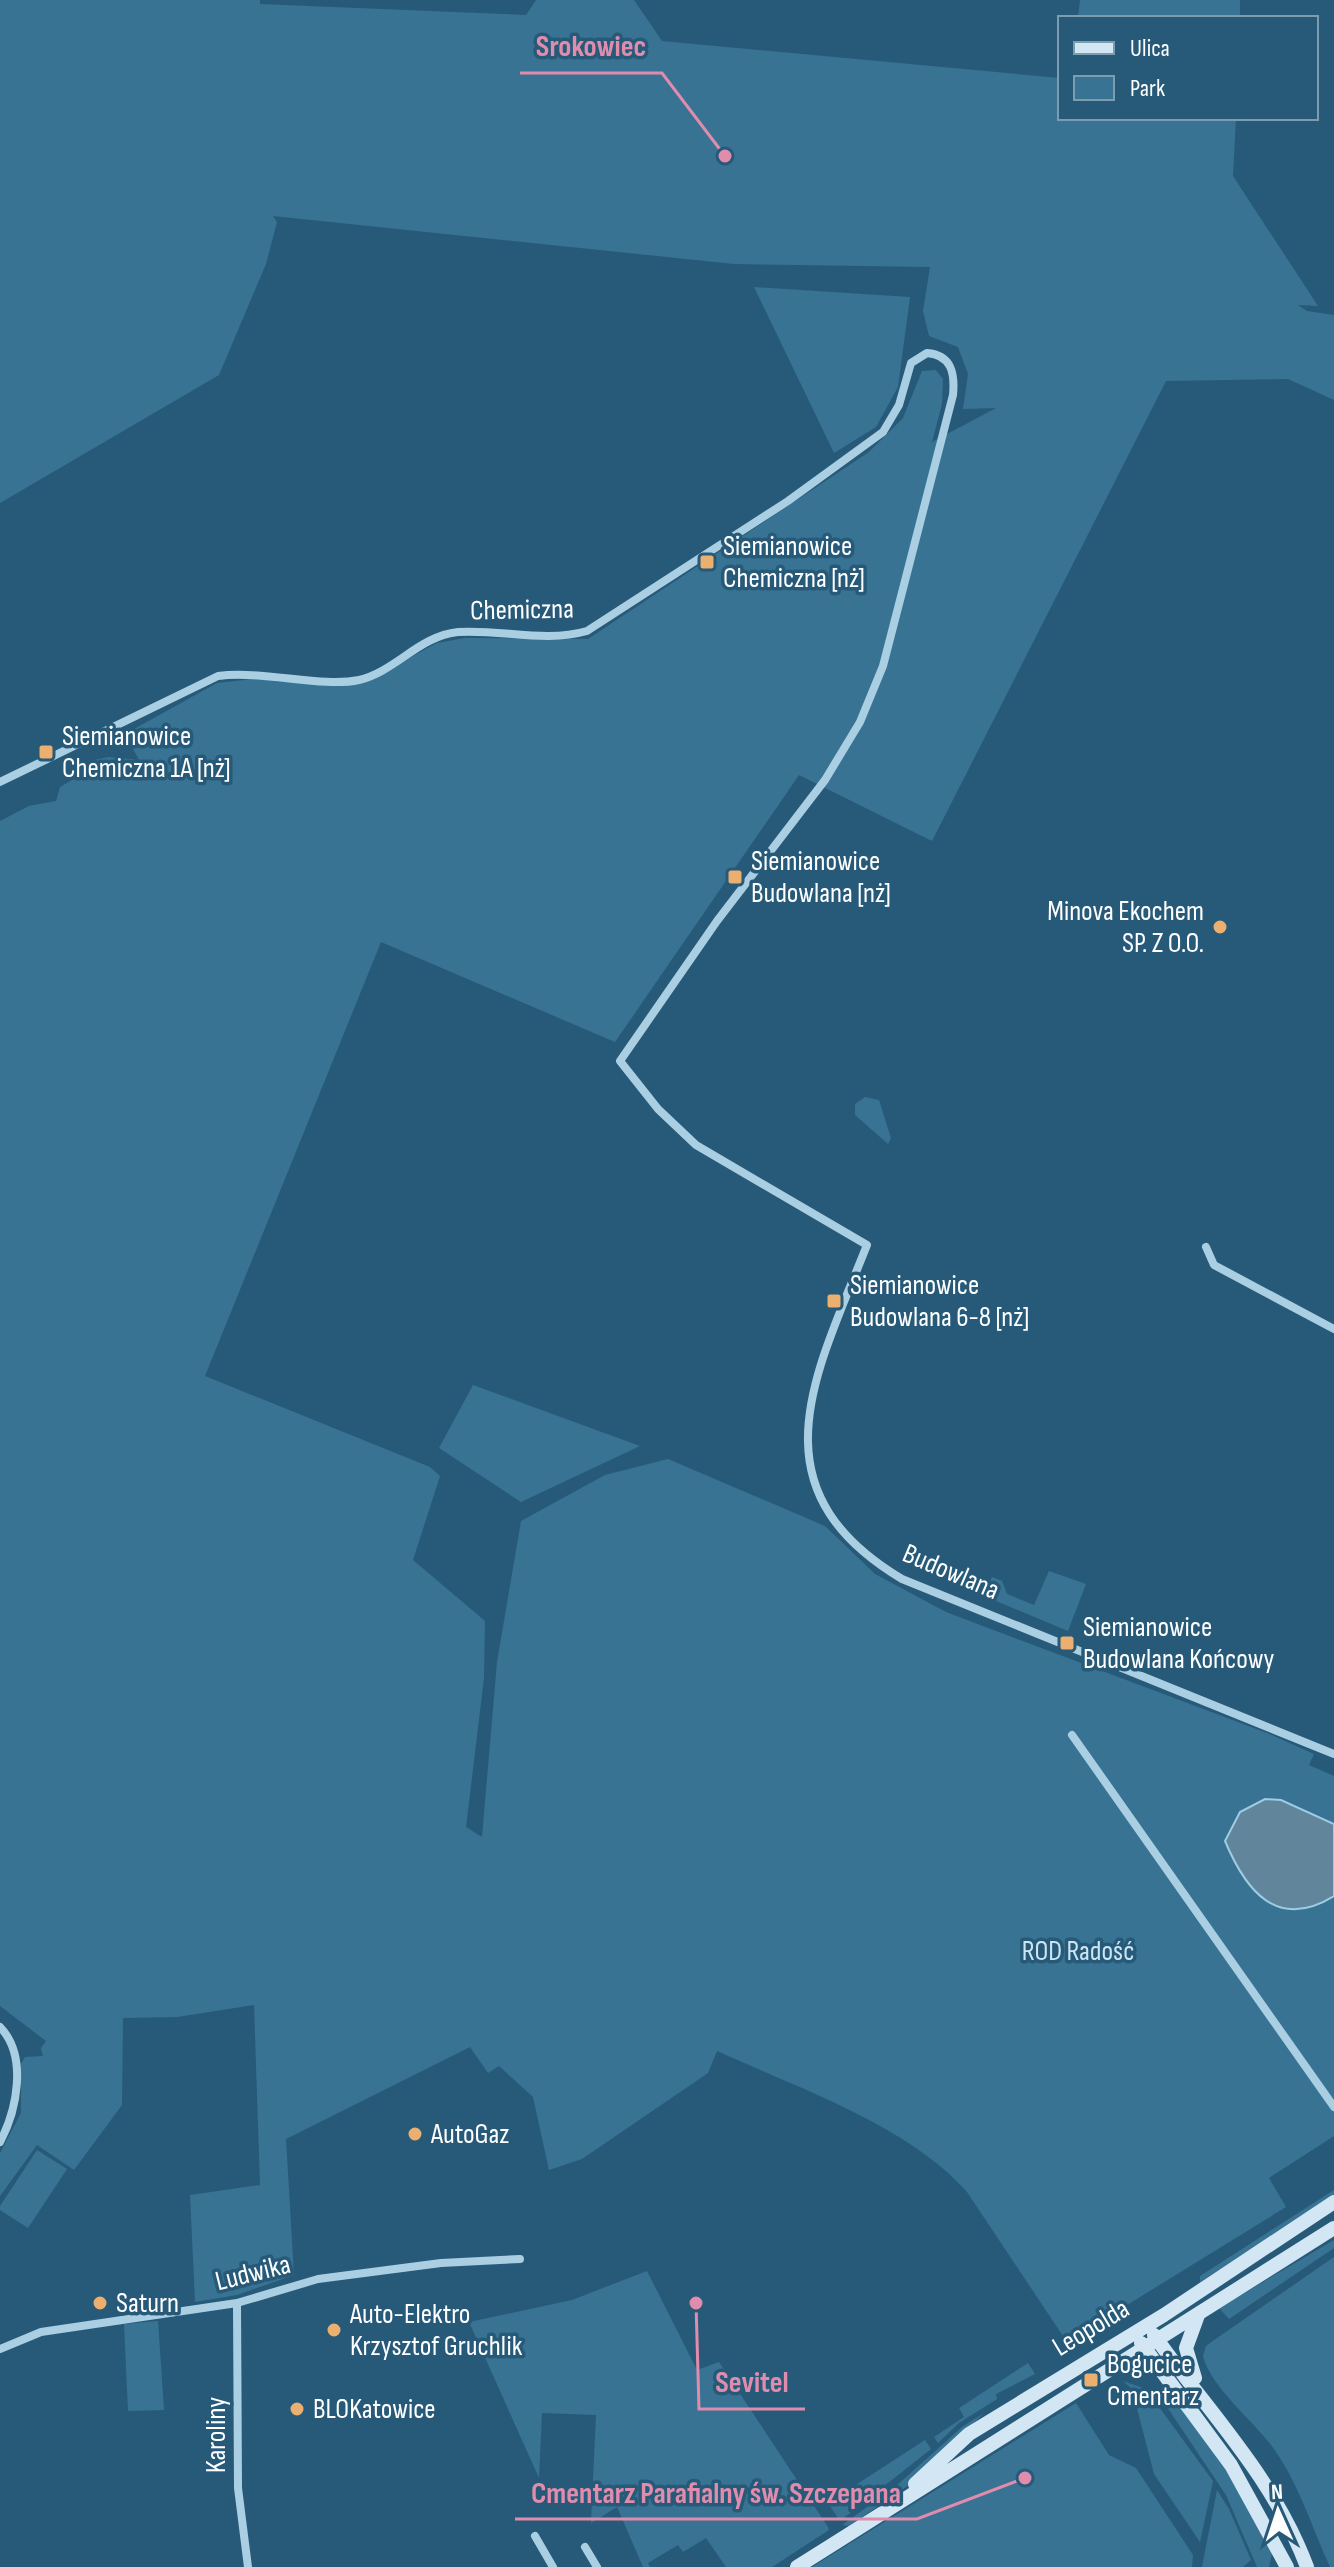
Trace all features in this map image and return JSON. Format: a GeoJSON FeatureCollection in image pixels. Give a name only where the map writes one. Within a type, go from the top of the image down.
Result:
{"type":"FeatureCollection","features":[{"type":"Feature","properties":{"kind":"street","name":"Chemiczna"},"geometry":{"type":"LineString","coordinates":[[0,782],[199,682],[218,676],[249,673],[357,680],[431,639],[447,634],[563,636],[587,631],[788,501],[883,432],[899,405],[907,369],[919,355],[937,354],[950,364],[955,379],[883,666],[860,722],[825,780],[717,921],[620,1061],[658,1109],[696,1145],[867,1245]]}},
{"type":"Feature","properties":{"kind":"street","name":"Budowlana"},"geometry":{"type":"LineString","coordinates":[[867,1245],[814,1378],[806,1425],[811,1464],[821,1499],[845,1537],[870,1559],[902,1579],[1334,1754]]}},
{"type":"Feature","properties":{"kind":"street"},"geometry":{"type":"LineString","coordinates":[[1206,1247],[1214,1265],[1334,1329]]}},
{"type":"Feature","properties":{"kind":"street"},"geometry":{"type":"LineString","coordinates":[[1072,1735],[1334,2107]]}},
{"type":"Feature","properties":{"kind":"street"},"geometry":{"type":"LineString","coordinates":[[0,2027],[10,2042],[17,2079],[14,2111],[0,2142]]}},
{"type":"Feature","properties":{"kind":"street","name":"Leopolda"},"geometry":{"type":"LineString","coordinates":[[885,2512],[969,2434],[1141,2329],[1334,2202]]}},
{"type":"Feature","properties":{"kind":"street","name":"Leopolda"},"geometry":{"type":"LineString","coordinates":[[797,2567],[1334,2228]]}},
{"type":"Feature","properties":{"kind":"street","name":"Ludwika"},"geometry":{"type":"LineString","coordinates":[[0,2349],[41,2332],[237,2303],[318,2279],[441,2263],[520,2259]]}},
{"type":"Feature","properties":{"kind":"street","name":"Karoliny"},"geometry":{"type":"LineString","coordinates":[[237,2303],[238,2488],[248,2567]]}},
{"type":"Feature","properties":{"kind":"street"},"geometry":{"type":"LineString","coordinates":[[1141,2329],[1231,2465],[1287,2567],[1306,2563],[1274,2499],[1208,2402],[1187,2357],[1187,2340],[1198,2314]]}},
{"type":"Feature","properties":{"kind":"street"},"geometry":{"type":"LineString","coordinates":[[1151,2344],[1208,2402]]}},
{"type":"Feature","properties":{"kind":"street"},"geometry":{"type":"LineString","coordinates":[[535,2536],[553,2567]]}},
{"type":"Feature","properties":{"kind":"street"},"geometry":{"type":"LineString","coordinates":[[585,2547],[597,2567]]}},
{"type":"Feature","properties":{"kind":"green space","name":"ROD Radość"},"geometry":{"type":"Polygon","coordinates":[[[0,0],[260,0],[260,4],[526,15],[536,0],[634,0],[662,41],[1058,78],[1058,120],[1236,120],[1233,176],[1318,306],[1298,305],[1307,311],[1334,315],[1334,400],[1288,379],[1166,381],[932,841],[799,775],[615,1042],[381,942],[205,1376],[430,1467],[440,1476],[413,1560],[485,1621],[484,1678],[466,1827],[482,1837],[497,1662],[521,1521],[605,1475],[668,1459],[825,1526],[875,1574],[946,1612],[1267,1733],[1314,1754],[1309,1765],[1334,1776],[1334,2136],[1269,2178],[1286,2207],[1067,2342],[967,2192],[943,2168],[915,2147],[850,2110],[717,2051],[708,2073],[582,2159],[549,2170],[533,2097],[499,2066],[488,2073],[470,2047],[286,2139],[294,2275],[237,2295],[195,2302],[190,2195],[260,2185],[254,2005],[177,2017],[123,2018],[122,2105],[74,2170],[37,2145],[0,2196],[0,2153],[21,2113],[21,2064],[25,2057],[43,2056],[41,2048],[46,2041],[0,2006],[0,821],[29,806],[56,801],[60,787],[91,769],[94,760],[109,757],[139,760],[125,734],[217,683],[253,679],[361,684],[437,643],[465,638],[588,639],[869,452],[903,418],[922,371],[936,370],[943,379],[942,404],[932,442],[996,408],[963,409],[968,374],[958,347],[929,336],[923,311],[930,267],[734,264],[273,216],[277,222],[266,264],[219,375],[0,503],[0,0]]]}},
{"type":"Feature","properties":{"kind":"green space"},"geometry":{"type":"Polygon","coordinates":[[[1080,0],[1240,0],[1240,16],[1078,16],[1080,0]]]}},
{"type":"Feature","properties":{"kind":"green space"},"geometry":{"type":"Polygon","coordinates":[[[754,287],[910,297],[898,387],[876,427],[834,453],[754,287]]]}},
{"type":"Feature","properties":{"kind":"green space"},"geometry":{"type":"Polygon","coordinates":[[[865,1097],[879,1100],[891,1138],[888,1144],[855,1115],[855,1104],[865,1097]]]}},
{"type":"Feature","properties":{"kind":"green space"},"geometry":{"type":"Polygon","coordinates":[[[473,1385],[640,1446],[521,1502],[439,1448],[473,1385]]]}},
{"type":"Feature","properties":{"kind":"green space"},"geometry":{"type":"Polygon","coordinates":[[[1049,1571],[1086,1584],[1068,1631],[965,1588],[970,1581],[988,1587],[992,1577],[1002,1581],[1007,1594],[1034,1605],[1049,1571]]]}},
{"type":"Feature","properties":{"kind":"green space"},"geometry":{"type":"Polygon","coordinates":[[[37,2150],[67,2169],[28,2228],[0,2210],[0,2206],[37,2150]]]}},
{"type":"Feature","properties":{"kind":"green space"},"geometry":{"type":"Polygon","coordinates":[[[1334,2190],[1334,2196],[1200,2282],[1200,2276],[1334,2190]]]}},
{"type":"Feature","properties":{"kind":"green space"},"geometry":{"type":"Polygon","coordinates":[[[1334,2240],[1334,2248],[1229,2319],[1219,2308],[1334,2240]]]}},
{"type":"Feature","properties":{"kind":"green space"},"geometry":{"type":"Polygon","coordinates":[[[1334,2257],[1334,2567],[1330,2567],[1283,2463],[1215,2380],[1203,2356],[1206,2346],[1334,2257]]]}},
{"type":"Feature","properties":{"kind":"green space"},"geometry":{"type":"Polygon","coordinates":[[[647,2271],[697,2370],[719,2362],[828,2527],[829,2530],[772,2567],[726,2567],[706,2538],[683,2552],[678,2545],[648,2563],[650,2567],[643,2567],[617,2507],[591,2523],[596,2415],[542,2413],[539,2478],[469,2322],[572,2300],[647,2271]]]}},
{"type":"Feature","properties":{"kind":"green space"},"geometry":{"type":"Polygon","coordinates":[[[158,2321],[164,2410],[128,2411],[124,2324],[158,2321]]]}},
{"type":"Feature","properties":{"kind":"green space"},"geometry":{"type":"Polygon","coordinates":[[[1028,2363],[1035,2374],[996,2394],[997,2399],[959,2423],[938,2443],[934,2437],[964,2417],[959,2408],[1028,2363]]]}},
{"type":"Feature","properties":{"kind":"green space"},"geometry":{"type":"Polygon","coordinates":[[[1123,2381],[1146,2389],[1213,2481],[1200,2542],[1154,2474],[1132,2389],[1123,2381]]]}},
{"type":"Feature","properties":{"kind":"green space"},"geometry":{"type":"Polygon","coordinates":[[[1169,2389],[1232,2478],[1272,2554],[1269,2567],[1257,2567],[1226,2495],[1165,2404],[1163,2396],[1169,2389]]]}},
{"type":"Feature","properties":{"kind":"green space"},"geometry":{"type":"Polygon","coordinates":[[[1076,2403],[1109,2455],[1136,2468],[1193,2555],[1192,2567],[812,2567],[1076,2403]]]}},
{"type":"Feature","properties":{"kind":"green space"},"geometry":{"type":"Polygon","coordinates":[[[984,2413],[906,2487],[849,2526],[842,2525],[895,2487],[962,2427],[984,2413]]]}},
{"type":"Feature","properties":{"kind":"green space"},"geometry":{"type":"Polygon","coordinates":[[[925,2440],[931,2449],[840,2521],[828,2503],[925,2440]]]}},
{"type":"Feature","properties":{"kind":"green space"},"geometry":{"type":"Polygon","coordinates":[[[1217,2490],[1229,2509],[1251,2560],[1243,2567],[1202,2567],[1217,2490]]]}},
{"type":"Feature","properties":{"kind":"shaded area"},"geometry":{"type":"Polygon","coordinates":[[[1265,1799],[1281,1800],[1334,1824],[1334,1896],[1314,1906],[1296,1909],[1280,1907],[1254,1890],[1243,1876],[1225,1841],[1240,1812],[1265,1799]]]}},
{"type":"Feature","properties":{"kind":"place","name":"Srokowiec"},"geometry":{"type":"Point","coordinates":[725,156]}},
{"type":"Feature","properties":{"kind":"place","name":"Siemianowice Chemiczna [nż]"},"geometry":{"type":"Point","coordinates":[707,562]}},
{"type":"Feature","properties":{"kind":"place","name":"Siemianowice Chemiczna 1A [nż]"},"geometry":{"type":"Point","coordinates":[46,752]}},
{"type":"Feature","properties":{"kind":"place","name":"Siemianowice Budowlana [nż]"},"geometry":{"type":"Point","coordinates":[735,877]}},
{"type":"Feature","properties":{"kind":"place","name":"Minova Ekochem SP. Z O.O."},"geometry":{"type":"Point","coordinates":[1220,927]}},
{"type":"Feature","properties":{"kind":"place","name":"Siemianowice Budowlana 6-8 [nż]"},"geometry":{"type":"Point","coordinates":[834,1301]}},
{"type":"Feature","properties":{"kind":"place","name":"Siemianowice Budowlana Końcowy"},"geometry":{"type":"Point","coordinates":[1067,1643]}},
{"type":"Feature","properties":{"kind":"place","name":"AutoGaz"},"geometry":{"type":"Point","coordinates":[415,2134]}},
{"type":"Feature","properties":{"kind":"place","name":"Saturn"},"geometry":{"type":"Point","coordinates":[100,2303]}},
{"type":"Feature","properties":{"kind":"place","name":"Sevitel"},"geometry":{"type":"Point","coordinates":[696,2303]}},
{"type":"Feature","properties":{"kind":"place","name":"Auto-Elektro Krzysztof Gruchlik"},"geometry":{"type":"Point","coordinates":[334,2330]}},
{"type":"Feature","properties":{"kind":"place","name":"Bogucice Cmentarz"},"geometry":{"type":"Point","coordinates":[1091,2380]}},
{"type":"Feature","properties":{"kind":"place","name":"BLOKatowice"},"geometry":{"type":"Point","coordinates":[297,2409]}},
{"type":"Feature","properties":{"kind":"place","name":"Cmentarz Parafialny św. Szczepana"},"geometry":{"type":"Point","coordinates":[1025,2478]}}]}
